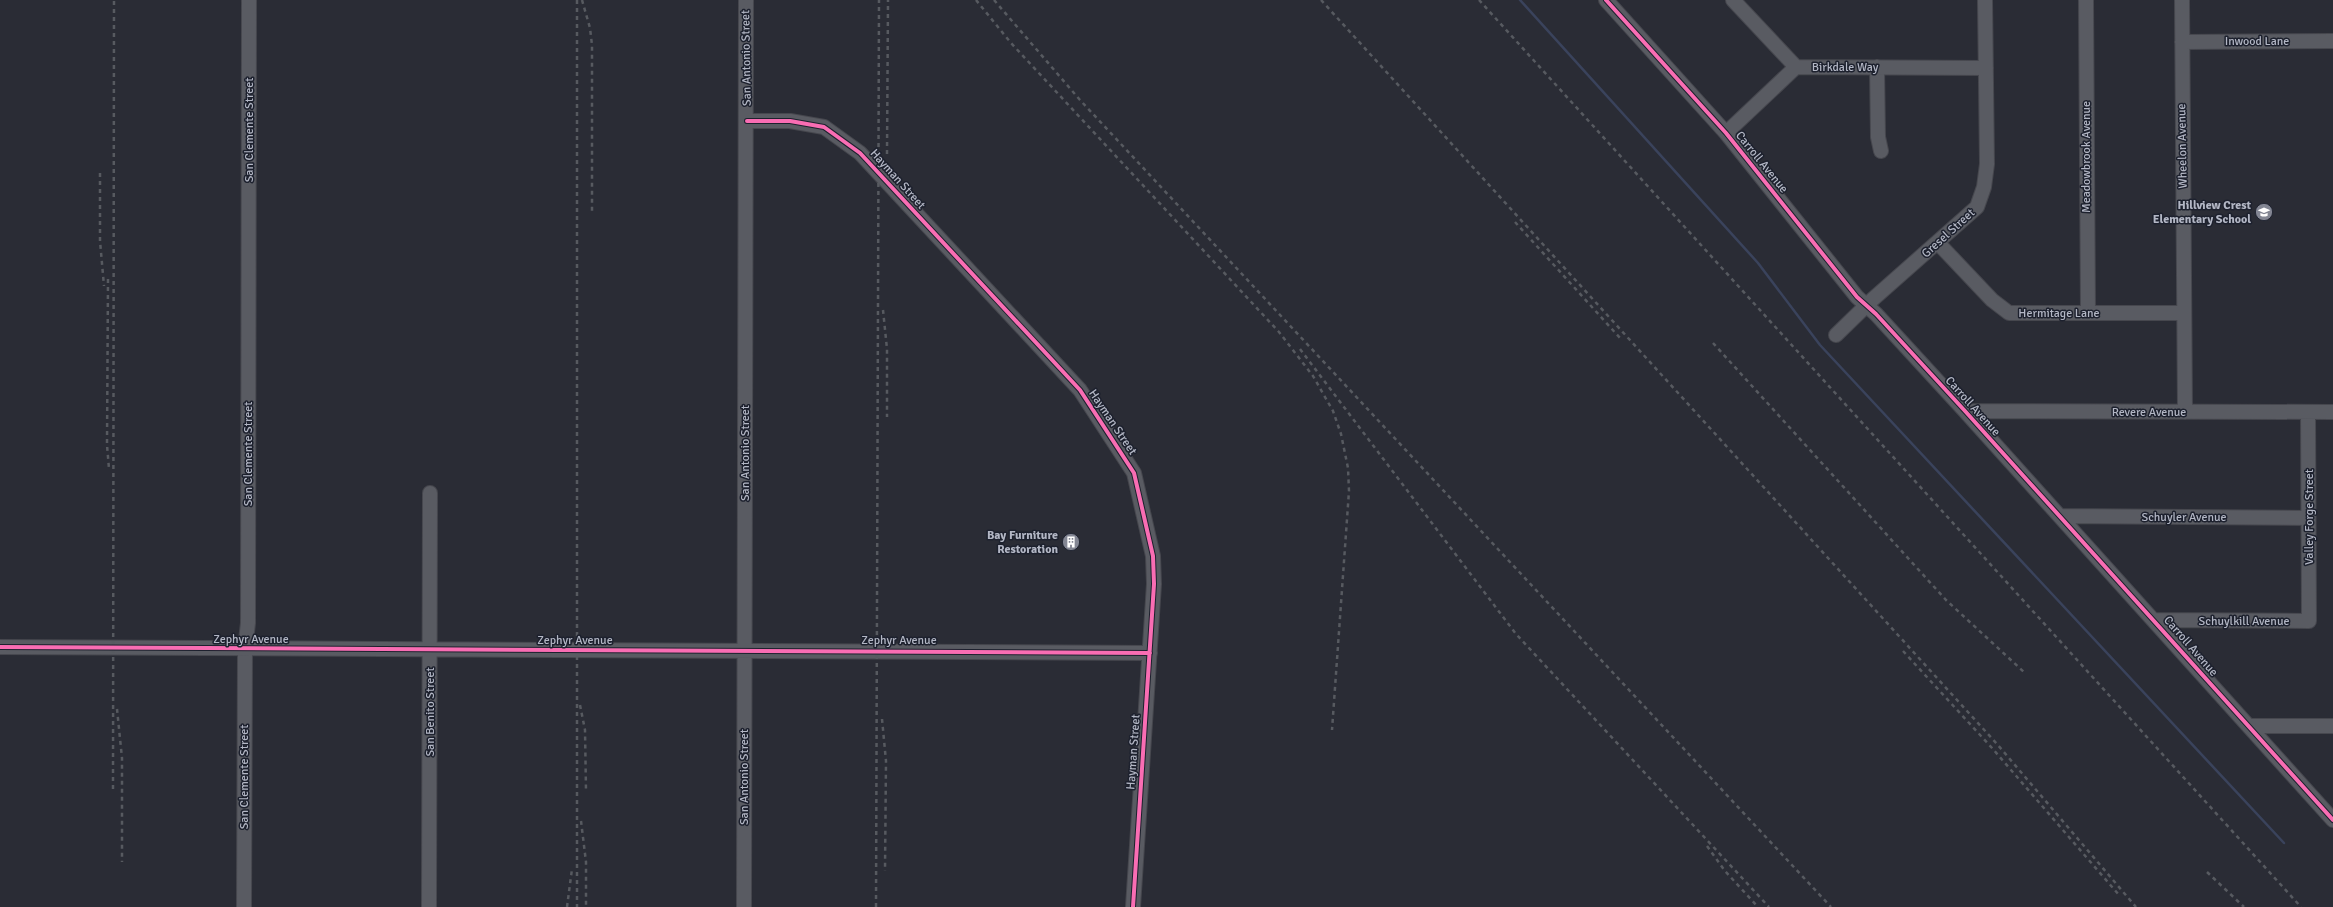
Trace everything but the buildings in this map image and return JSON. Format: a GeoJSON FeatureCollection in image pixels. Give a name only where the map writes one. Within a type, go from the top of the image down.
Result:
{"type":"FeatureCollection","features":[{"type":"Feature","properties":{"kind":"street","name":"San Clemente Street"},"geometry":{"type":"LineString","coordinates":[[244,907],[245,649],[248,623],[249,0]]}},
{"type":"Feature","properties":{"kind":"street","name":"San Antonio Street"},"geometry":{"type":"LineString","coordinates":[[744,907],[747,121],[746,0]]}},
{"type":"Feature","properties":{"kind":"street","name":"Carroll Avenue"},"geometry":{"type":"LineString","coordinates":[[1606,0],[1726,133],[1857,297],[1965,411],[2023,478],[2060,516],[2333,820]]}},
{"type":"Feature","properties":{"kind":"street","name":"Birkdale Way"},"geometry":{"type":"LineString","coordinates":[[1733,0],[1796,67],[1986,68]]}},
{"type":"Feature","properties":{"kind":"street","name":"Gresel Street"},"geometry":{"type":"LineString","coordinates":[[1836,336],[1867,306],[1977,207],[1984,188],[1988,164],[1985,0]]}},
{"type":"Feature","properties":{"kind":"street","name":"Meadowbrook Avenue"},"geometry":{"type":"LineString","coordinates":[[2086,0],[2088,313]]}},
{"type":"Feature","properties":{"kind":"street","name":"Wheelon Avenue"},"geometry":{"type":"LineString","coordinates":[[2182,0],[2185,412]]}},
{"type":"Feature","properties":{"kind":"street","name":"Inwood Lane"},"geometry":{"type":"LineString","coordinates":[[2182,42],[2333,40]]}},
{"type":"Feature","properties":{"kind":"street"},"geometry":{"type":"LineString","coordinates":[[1726,133],[1796,67]]}},
{"type":"Feature","properties":{"kind":"street"},"geometry":{"type":"LineString","coordinates":[[1877,67],[1878,137],[1881,151]]}},
{"type":"Feature","properties":{"kind":"street","name":"Hayman Street"},"geometry":{"type":"LineString","coordinates":[[747,121],[790,121],[824,127],[860,153],[1080,390],[1134,472],[1153,556],[1154,584],[1133,907]]}},
{"type":"Feature","properties":{"kind":"street","name":"Hermitage Lane"},"geometry":{"type":"LineString","coordinates":[[1938,243],[1992,300],[2009,313],[2184,313]]}},
{"type":"Feature","properties":{"kind":"street","name":"Revere Avenue"},"geometry":{"type":"LineString","coordinates":[[1965,411],[2333,412]]}},
{"type":"Feature","properties":{"kind":"street","name":"Valley Forge Street"},"geometry":{"type":"LineString","coordinates":[[2308,412],[2309,621]]}},
{"type":"Feature","properties":{"kind":"street","name":"San Benito Street"},"geometry":{"type":"LineString","coordinates":[[429,907],[430,493]]}},
{"type":"Feature","properties":{"kind":"street","name":"Schuyler Avenue"},"geometry":{"type":"LineString","coordinates":[[2060,516],[2308,518]]}},
{"type":"Feature","properties":{"kind":"street","name":"Schuylkill Avenue"},"geometry":{"type":"LineString","coordinates":[[2154,620],[2309,621]]}},
{"type":"Feature","properties":{"kind":"street","name":"Zephyr Avenue"},"geometry":{"type":"LineString","coordinates":[[0,647],[1150,653]]}},
{"type":"Feature","properties":{"kind":"street"},"geometry":{"type":"LineString","coordinates":[[2250,726],[2333,726]]}},
{"type":"Feature","properties":{"kind":"waterway"},"geometry":{"type":"LineString","coordinates":[[1520,0],[1758,263],[1820,345],[2284,843]]}},
{"type":"Feature","properties":{"kind":"railway"},"geometry":{"type":"LineString","coordinates":[[113,789],[114,0]]}},
{"type":"Feature","properties":{"kind":"railway"},"geometry":{"type":"LineString","coordinates":[[577,0],[577,907]]}},
{"type":"Feature","properties":{"kind":"railway"},"geometry":{"type":"LineString","coordinates":[[582,0],[590,28],[592,45],[592,211]]}},
{"type":"Feature","properties":{"kind":"railway"},"geometry":{"type":"LineString","coordinates":[[876,907],[879,0]]}},
{"type":"Feature","properties":{"kind":"railway"},"geometry":{"type":"LineString","coordinates":[[887,154],[888,0]]}},
{"type":"Feature","properties":{"kind":"railway"},"geometry":{"type":"LineString","coordinates":[[976,0],[1011,43],[1279,332],[1313,376],[1333,411],[1341,434],[1348,468],[1349,491],[1332,730]]}},
{"type":"Feature","properties":{"kind":"railway"},"geometry":{"type":"LineString","coordinates":[[994,0],[1080,100],[1831,907]]}},
{"type":"Feature","properties":{"kind":"railway"},"geometry":{"type":"LineString","coordinates":[[1321,0],[1997,744],[2136,907]]}},
{"type":"Feature","properties":{"kind":"railway"},"geometry":{"type":"LineString","coordinates":[[1479,0],[2301,907]]}},
{"type":"Feature","properties":{"kind":"railway"},"geometry":{"type":"LineString","coordinates":[[100,173],[100,241],[104,286]]}},
{"type":"Feature","properties":{"kind":"railway"},"geometry":{"type":"LineString","coordinates":[[1515,222],[1620,338]]}},
{"type":"Feature","properties":{"kind":"railway"},"geometry":{"type":"LineString","coordinates":[[108,279],[107,445],[109,469]]}},
{"type":"Feature","properties":{"kind":"railway"},"geometry":{"type":"LineString","coordinates":[[883,310],[887,349],[887,417]]}},
{"type":"Feature","properties":{"kind":"railway"},"geometry":{"type":"LineString","coordinates":[[1713,343],[1946,600],[2025,673]]}},
{"type":"Feature","properties":{"kind":"railway"},"geometry":{"type":"LineString","coordinates":[[1300,349],[1516,634],[1769,907]]}},
{"type":"Feature","properties":{"kind":"railway"},"geometry":{"type":"LineString","coordinates":[[1903,651],[1992,748],[2119,895]]}},
{"type":"Feature","properties":{"kind":"railway"},"geometry":{"type":"LineString","coordinates":[[580,705],[585,730],[586,791]]}},
{"type":"Feature","properties":{"kind":"railway"},"geometry":{"type":"LineString","coordinates":[[117,709],[122,758],[122,862]]}},
{"type":"Feature","properties":{"kind":"railway"},"geometry":{"type":"LineString","coordinates":[[882,719],[886,761],[885,871]]}},
{"type":"Feature","properties":{"kind":"railway"},"geometry":{"type":"LineString","coordinates":[[581,821],[586,862],[586,907]]}},
{"type":"Feature","properties":{"kind":"railway"},"geometry":{"type":"LineString","coordinates":[[1707,846],[1725,871],[1758,907]]}},
{"type":"Feature","properties":{"kind":"railway"},"geometry":{"type":"LineString","coordinates":[[567,907],[572,869]]}},
{"type":"Feature","properties":{"kind":"railway"},"geometry":{"type":"LineString","coordinates":[[2207,872],[2244,907]]}},
{"type":"Feature","properties":{"kind":"cycle path"},"geometry":{"type":"LineString","coordinates":[[1606,0],[1726,133],[1857,297],[1876,314],[1965,411],[2333,820]]}},
{"type":"Feature","properties":{"kind":"cycle path"},"geometry":{"type":"LineString","coordinates":[[747,121],[790,121],[824,127],[860,153],[1080,390],[1134,473],[1153,556],[1154,584],[1133,907]]}},
{"type":"Feature","properties":{"kind":"cycle path"},"geometry":{"type":"LineString","coordinates":[[0,647],[1150,653]]}},
{"type":"Feature","properties":{"kind":"place","name":"Hillview Crest Elementary School"},"geometry":{"type":"Point","coordinates":[2264,212]}},
{"type":"Feature","properties":{"kind":"place","name":"Bay Furniture Restoration"},"geometry":{"type":"Point","coordinates":[1071,542]}}]}
